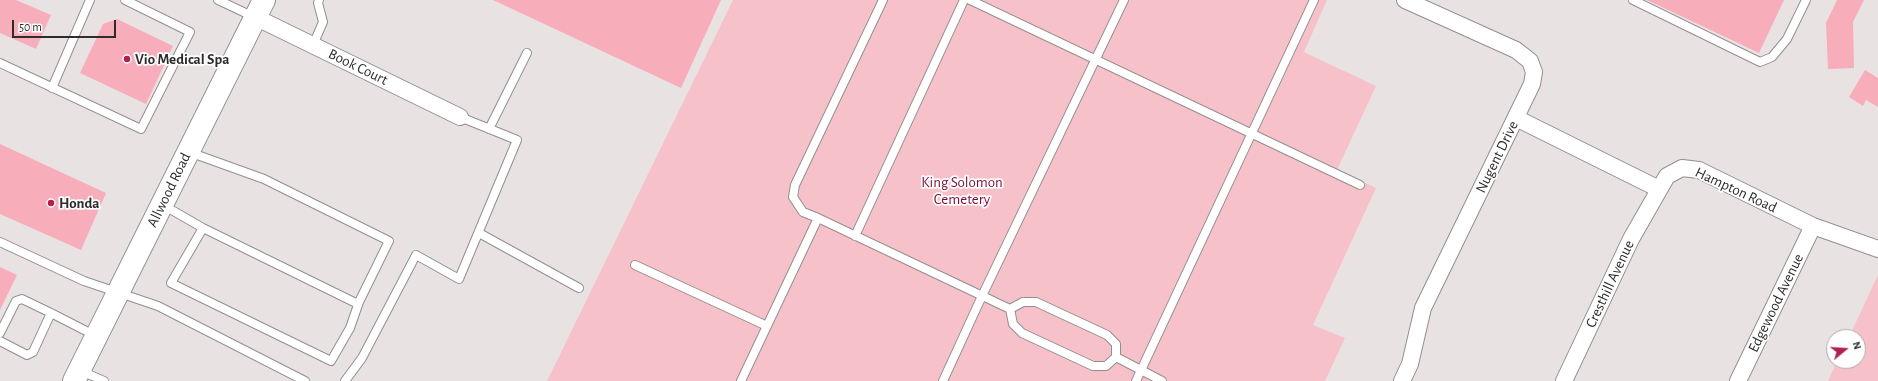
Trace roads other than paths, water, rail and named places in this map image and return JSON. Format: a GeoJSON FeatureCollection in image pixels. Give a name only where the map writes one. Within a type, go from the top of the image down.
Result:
{"type":"FeatureCollection","features":[{"type":"Feature","properties":{"kind":"main road","name":"Allwood Road"},"geometry":{"type":"LineString","coordinates":[[77,376],[259,8]]}},
{"type":"Feature","properties":{"kind":"street","name":"Nugent Drive"},"geometry":{"type":"LineString","coordinates":[[1402,381],[1410,364],[1423,308],[1532,84],[1534,72],[1530,61],[1516,50],[1405,0]]}},
{"type":"Feature","properties":{"kind":"street","name":"Book Court"},"geometry":{"type":"LineString","coordinates":[[259,8],[313,45],[460,117]]}},
{"type":"Feature","properties":{"kind":"street"},"geometry":{"type":"LineString","coordinates":[[1516,118],[1659,189]]}},
{"type":"Feature","properties":{"kind":"street","name":"Hampton Road"},"geometry":{"type":"LineString","coordinates":[[1659,189],[1667,176],[1682,168],[1698,170],[1814,226],[1878,249]]}},
{"type":"Feature","properties":{"kind":"street","name":"Cresthill Avenue"},"geometry":{"type":"LineString","coordinates":[[1564,381],[1631,239],[1659,189]]}},
{"type":"Feature","properties":{"kind":"street","name":"Edgewood Avenue"},"geometry":{"type":"LineString","coordinates":[[1738,381],[1814,226]]}},
{"type":"Feature","properties":{"kind":"lane"},"geometry":{"type":"LineString","coordinates":[[52,88],[90,0]]}},
{"type":"Feature","properties":{"kind":"lane"},"geometry":{"type":"LineString","coordinates":[[0,63],[141,130],[190,32],[125,0]]}},
{"type":"Feature","properties":{"kind":"lane"},"geometry":{"type":"LineString","coordinates":[[218,0],[259,8]]}},
{"type":"Feature","properties":{"kind":"lane"},"geometry":{"type":"LineString","coordinates":[[313,45],[323,22],[318,3],[319,0]]}},
{"type":"Feature","properties":{"kind":"lane"},"geometry":{"type":"LineString","coordinates":[[883,0],[795,185],[793,198],[803,212],[1010,309]]}},
{"type":"Feature","properties":{"kind":"lane"},"geometry":{"type":"LineString","coordinates":[[855,236],[964,0]]}},
{"type":"Feature","properties":{"kind":"lane"},"geometry":{"type":"LineString","coordinates":[[970,0],[1360,185]]}},
{"type":"Feature","properties":{"kind":"lane"},"geometry":{"type":"LineString","coordinates":[[943,381],[982,296],[1124,0]]}},
{"type":"Feature","properties":{"kind":"lane"},"geometry":{"type":"LineString","coordinates":[[1136,381],[1314,0]]}},
{"type":"Feature","properties":{"kind":"lane"},"geometry":{"type":"LineString","coordinates":[[1633,0],[1760,62],[1772,57],[1787,39],[1806,0]]}},
{"type":"Feature","properties":{"kind":"lane"},"geometry":{"type":"LineString","coordinates":[[489,129],[527,53]]}},
{"type":"Feature","properties":{"kind":"lane"},"geometry":{"type":"LineString","coordinates":[[345,381],[362,358],[416,255],[459,279],[517,140],[460,117]]}},
{"type":"Feature","properties":{"kind":"lane"},"geometry":{"type":"LineString","coordinates":[[188,152],[264,179],[388,241],[358,304],[350,328],[331,361],[171,283],[203,228]]}},
{"type":"Feature","properties":{"kind":"lane"},"geometry":{"type":"LineString","coordinates":[[162,204],[203,228],[358,304]]}},
{"type":"Feature","properties":{"kind":"lane"},"geometry":{"type":"LineString","coordinates":[[741,381],[818,218]]}},
{"type":"Feature","properties":{"kind":"lane"},"geometry":{"type":"LineString","coordinates":[[479,232],[580,288]]}},
{"type":"Feature","properties":{"kind":"lane"},"geometry":{"type":"LineString","coordinates":[[0,242],[84,280],[158,306],[305,381]]}},
{"type":"Feature","properties":{"kind":"lane"},"geometry":{"type":"LineString","coordinates":[[635,265],[767,326]]}},
{"type":"Feature","properties":{"kind":"lane"},"geometry":{"type":"LineString","coordinates":[[0,333],[16,301],[22,299],[96,336]]}},
{"type":"Feature","properties":{"kind":"lane"},"geometry":{"type":"LineString","coordinates":[[1023,302],[1036,302],[1107,335],[1116,344],[1116,357],[1106,366],[1094,366],[1036,340],[1022,333],[1013,324],[1010,309],[1023,302]]}},
{"type":"Feature","properties":{"kind":"lane"},"geometry":{"type":"LineString","coordinates":[[0,341],[27,355],[33,352],[51,313]]}},
{"type":"Feature","properties":{"kind":"lane"},"geometry":{"type":"LineString","coordinates":[[1116,357],[1162,381]]}},
{"type":"Feature","properties":{"kind":"lane"},"geometry":{"type":"LineString","coordinates":[[77,376],[104,381]]}},
{"type":"Feature","properties":{"kind":"place","name":"Vio Medical Spa"},"geometry":{"type":"Point","coordinates":[127,59]}},
{"type":"Feature","properties":{"kind":"place","name":"Honda"},"geometry":{"type":"Point","coordinates":[51,203]}},
{"type":"Feature","properties":{"kind":"park label","name":"King Solomon Cemetery"},"geometry":{"type":"Point","coordinates":[962,190]}}]}
